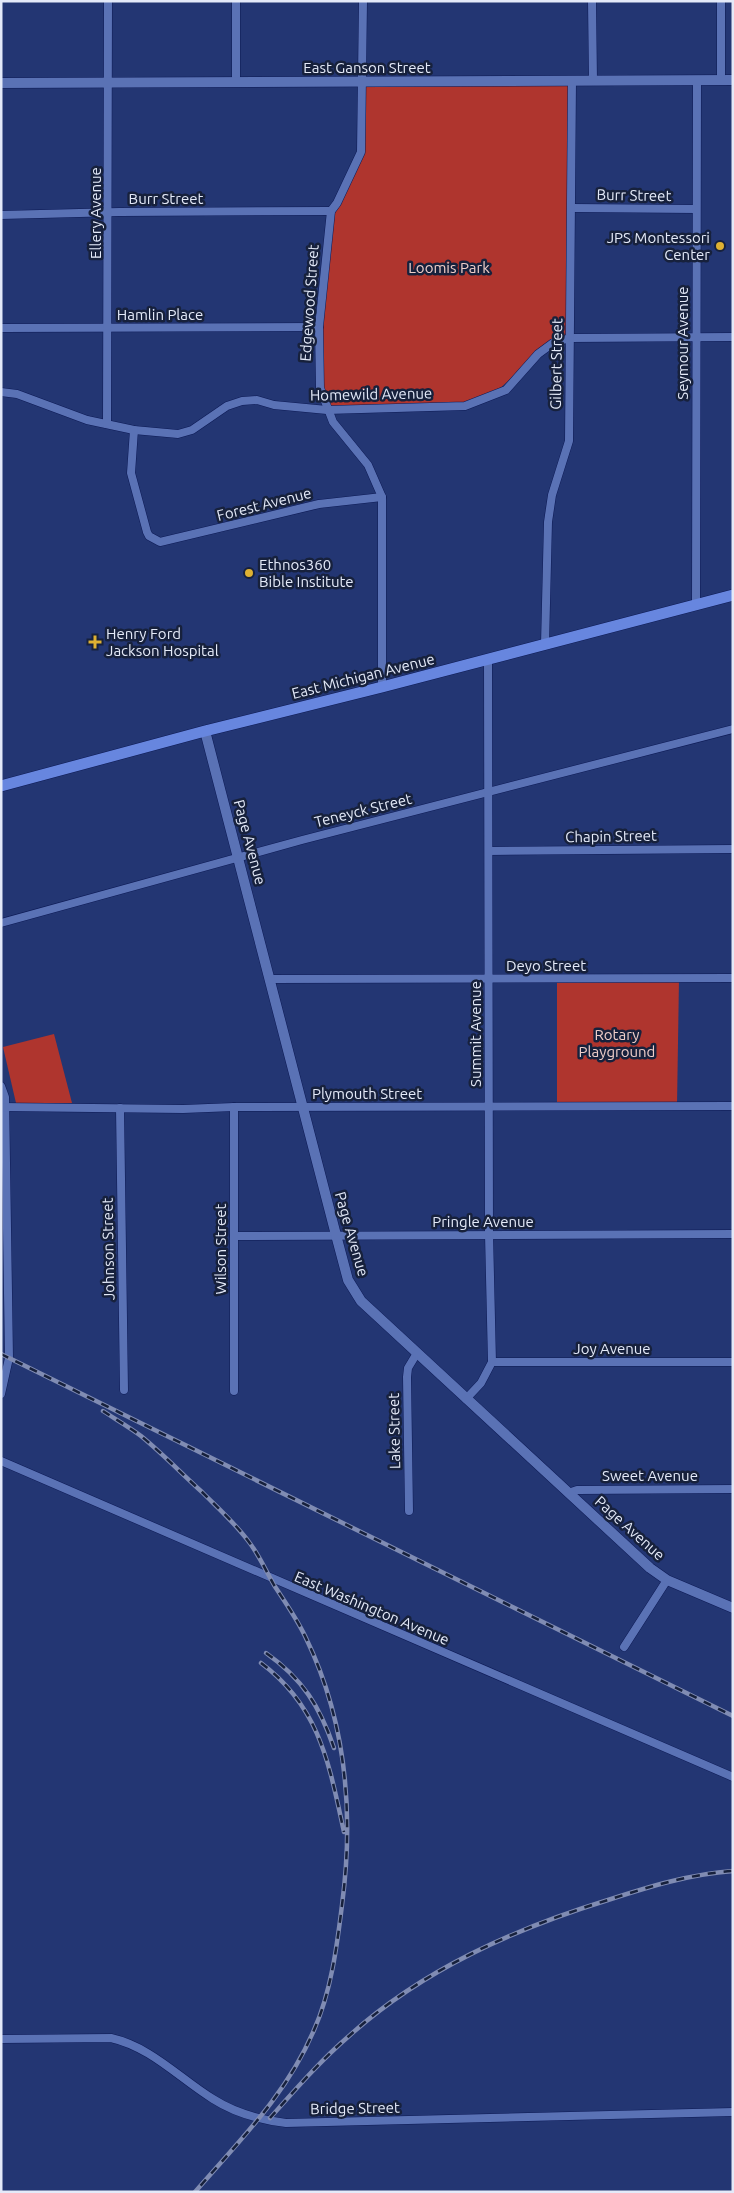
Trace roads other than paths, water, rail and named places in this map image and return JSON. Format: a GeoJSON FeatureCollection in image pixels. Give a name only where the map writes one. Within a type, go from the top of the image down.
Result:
{"type":"FeatureCollection","features":[{"type":"Feature","properties":{"kind":"main road","name":"East Michigan Avenue"},"geometry":{"type":"LineString","coordinates":[[1,786],[205,731],[382,687],[733,595]]}},
{"type":"Feature","properties":{"kind":"street","name":"Ellery Avenue"},"geometry":{"type":"LineString","coordinates":[[107,424],[108,1]]}},
{"type":"Feature","properties":{"kind":"street"},"geometry":{"type":"LineString","coordinates":[[236,1],[236,82]]}},
{"type":"Feature","properties":{"kind":"street","name":"Edgewood Street"},"geometry":{"type":"LineString","coordinates":[[363,1],[361,152],[331,211],[319,327],[319,380],[327,410],[333,422],[368,465],[382,498],[382,687]]}},
{"type":"Feature","properties":{"kind":"street"},"geometry":{"type":"LineString","coordinates":[[592,1],[593,81]]}},
{"type":"Feature","properties":{"kind":"street"},"geometry":{"type":"LineString","coordinates":[[721,1],[721,80]]}},
{"type":"Feature","properties":{"kind":"street","name":"East Ganson Street"},"geometry":{"type":"LineString","coordinates":[[1,83],[733,80]]}},
{"type":"Feature","properties":{"kind":"street","name":"Gilbert Street"},"geometry":{"type":"LineString","coordinates":[[545,644],[548,522],[552,495],[568,441],[572,81]]}},
{"type":"Feature","properties":{"kind":"street","name":"Seymour Avenue"},"geometry":{"type":"LineString","coordinates":[[696,605],[697,81]]}},
{"type":"Feature","properties":{"kind":"street","name":"Burr Street"},"geometry":{"type":"LineString","coordinates":[[572,208],[696,209]]}},
{"type":"Feature","properties":{"kind":"street","name":"Burr Street"},"geometry":{"type":"LineString","coordinates":[[1,215],[108,212],[331,211]]}},
{"type":"Feature","properties":{"kind":"street","name":"Hamlin Place"},"geometry":{"type":"LineString","coordinates":[[1,328],[319,327]]}},
{"type":"Feature","properties":{"kind":"street","name":"Homewild Avenue"},"geometry":{"type":"LineString","coordinates":[[1,392],[17,394],[86,420],[134,430],[178,434],[192,430],[227,406],[242,401],[257,400],[303,409],[327,410],[465,406],[506,390],[538,354],[553,343],[570,338],[733,337]]}},
{"type":"Feature","properties":{"kind":"street","name":"Forest Avenue"},"geometry":{"type":"LineString","coordinates":[[134,430],[131,473],[146,532],[154,540],[160,542],[167,542],[319,504],[382,498]]}},
{"type":"Feature","properties":{"kind":"street","name":"Summit Avenue"},"geometry":{"type":"LineString","coordinates":[[466,1400],[481,1383],[492,1362],[489,1234],[488,979],[490,851],[488,659]]}},
{"type":"Feature","properties":{"kind":"street","name":"Teneyck Street"},"geometry":{"type":"LineString","coordinates":[[1,923],[302,840],[733,729]]}},
{"type":"Feature","properties":{"kind":"street","name":"Page Avenue"},"geometry":{"type":"LineString","coordinates":[[205,731],[348,1280],[356,1294],[466,1400],[650,1568],[667,1580],[733,1608]]}},
{"type":"Feature","properties":{"kind":"street","name":"Chapin Street"},"geometry":{"type":"LineString","coordinates":[[490,851],[733,849]]}},
{"type":"Feature","properties":{"kind":"street","name":"Deyo Street"},"geometry":{"type":"LineString","coordinates":[[269,979],[733,978]]}},
{"type":"Feature","properties":{"kind":"street"},"geometry":{"type":"LineString","coordinates":[[1,1086],[5,1097],[3,1107],[10,1358],[1,1394]]}},
{"type":"Feature","properties":{"kind":"street","name":"Plymouth Street"},"geometry":{"type":"LineString","coordinates":[[3,1107],[733,1106]]}},
{"type":"Feature","properties":{"kind":"street","name":"Wilson Street"},"geometry":{"type":"LineString","coordinates":[[234,1107],[234,1391]]}},
{"type":"Feature","properties":{"kind":"street","name":"Johnson Street"},"geometry":{"type":"LineString","coordinates":[[120,1108],[124,1390]]}},
{"type":"Feature","properties":{"kind":"street","name":"Pringle Avenue"},"geometry":{"type":"LineString","coordinates":[[234,1236],[733,1234]]}},
{"type":"Feature","properties":{"kind":"street","name":"Lake Street"},"geometry":{"type":"LineString","coordinates":[[409,1511],[407,1377],[408,1368],[417,1353]]}},
{"type":"Feature","properties":{"kind":"street","name":"Joy Avenue"},"geometry":{"type":"LineString","coordinates":[[492,1362],[733,1362]]}},
{"type":"Feature","properties":{"kind":"street","name":"East Washington Avenue"},"geometry":{"type":"LineString","coordinates":[[1,1461],[571,1709],[733,1777]]}},
{"type":"Feature","properties":{"kind":"street","name":"Sweet Avenue"},"geometry":{"type":"LineString","coordinates":[[568,1493],[576,1490],[733,1489]]}},
{"type":"Feature","properties":{"kind":"street"},"geometry":{"type":"LineString","coordinates":[[624,1647],[667,1580]]}},
{"type":"Feature","properties":{"kind":"street","name":"Bridge Street"},"geometry":{"type":"LineString","coordinates":[[1,2039],[111,2038],[126,2041],[141,2048],[208,2096],[233,2110],[266,2121],[286,2123],[733,2112]]}},
{"type":"Feature","properties":{"kind":"railway"},"geometry":{"type":"LineString","coordinates":[[1,1354],[733,1716]]}},
{"type":"Feature","properties":{"kind":"railway"},"geometry":{"type":"LineString","coordinates":[[103,1411],[157,1450],[226,1516],[253,1547],[302,1630],[319,1668],[338,1734],[343,1768],[347,1836],[346,1871],[335,1953],[329,1985],[320,2015],[303,2053],[276,2096],[195,2192]]}},
{"type":"Feature","properties":{"kind":"railway"},"geometry":{"type":"LineString","coordinates":[[266,1653],[290,1673],[309,1695],[323,1720],[334,1748]]}},
{"type":"Feature","properties":{"kind":"railway"},"geometry":{"type":"LineString","coordinates":[[261,1663],[281,1680],[297,1698],[319,1738],[327,1760],[344,1832]]}},
{"type":"Feature","properties":{"kind":"railway"},"geometry":{"type":"LineString","coordinates":[[270,2118],[328,2055],[377,2012],[407,1991],[471,1954],[538,1924],[623,1895],[685,1878],[733,1871]]}},
{"type":"Feature","properties":{"kind":"place","name":"JPS Montessori Center"},"geometry":{"type":"Point","coordinates":[720,246]}},
{"type":"Feature","properties":{"kind":"place","name":"Ethnos360 Bible Institute"},"geometry":{"type":"Point","coordinates":[249,573]}},
{"type":"Feature","properties":{"kind":"place","name":"Henry Ford Jackson Hospital"},"geometry":{"type":"Point","coordinates":[95,642]}},
{"type":"Feature","properties":{"kind":"park label","name":"Loomis Park"},"geometry":{"type":"Point","coordinates":[449,267]}},
{"type":"Feature","properties":{"kind":"park label","name":"Rotary Playground"},"geometry":{"type":"Point","coordinates":[617,1042]}}]}
